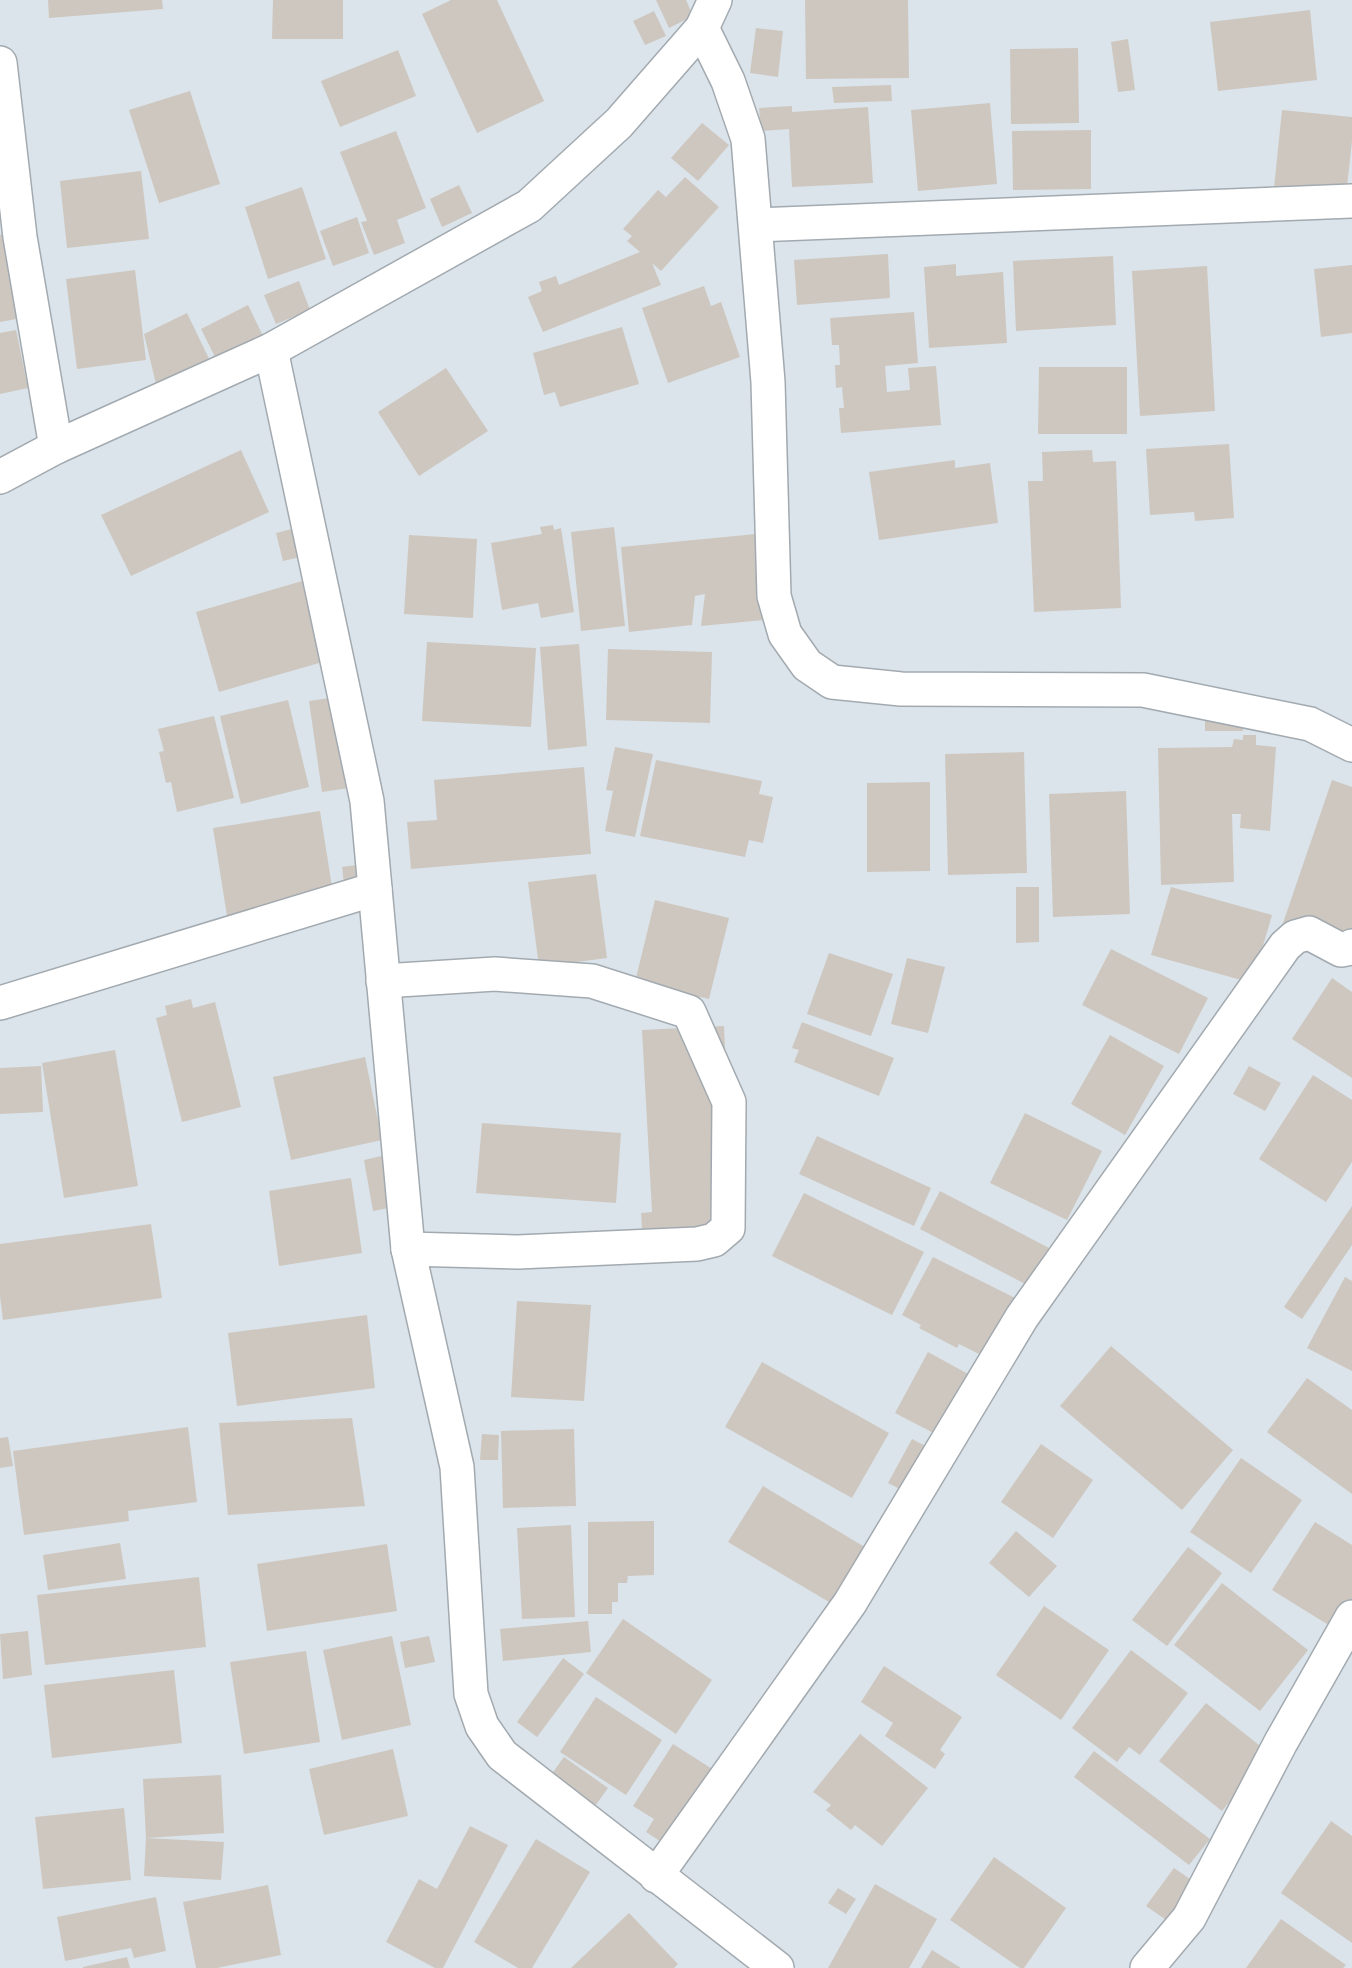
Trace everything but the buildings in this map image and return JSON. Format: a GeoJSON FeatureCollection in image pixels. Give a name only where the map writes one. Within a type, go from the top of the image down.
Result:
{"type":"FeatureCollection","features":[{"type":"Feature","properties":{"kind":"street"},"geometry":{"type":"LineString","coordinates":[[709,14],[728,81],[748,139],[768,382],[774,596],[785,634],[807,665],[832,682],[901,689],[1143,690],[1310,723],[1352,745]]}},
{"type":"Feature","properties":{"kind":"street"},"geometry":{"type":"LineString","coordinates":[[0,477],[56,447],[271,350],[529,206],[620,123],[709,14]]}},
{"type":"Feature","properties":{"kind":"street"},"geometry":{"type":"LineString","coordinates":[[0,63],[20,237],[56,447]]}},
{"type":"Feature","properties":{"kind":"street"},"geometry":{"type":"LineString","coordinates":[[756,225],[1352,201]]}},
{"type":"Feature","properties":{"kind":"street"},"geometry":{"type":"LineString","coordinates":[[271,350],[367,801],[408,1250],[457,1467],[471,1694],[482,1726],[502,1755],[777,1968]]}},
{"type":"Feature","properties":{"kind":"street"},"geometry":{"type":"LineString","coordinates":[[0,1003],[375,889]]}},
{"type":"Feature","properties":{"kind":"street"},"geometry":{"type":"LineString","coordinates":[[656,1876],[850,1603],[1022,1317],[1285,946],[1295,937],[1309,933],[1341,950],[1352,946]]}},
{"type":"Feature","properties":{"kind":"street"},"geometry":{"type":"LineString","coordinates":[[383,981],[495,974],[592,981],[689,1012],[729,1102],[728,1228],[714,1240],[697,1244],[518,1252],[408,1250]]}},
{"type":"Feature","properties":{"kind":"street"},"geometry":{"type":"LineString","coordinates":[[1147,1968],[1189,1918],[1281,1742],[1352,1617]]}}]}
